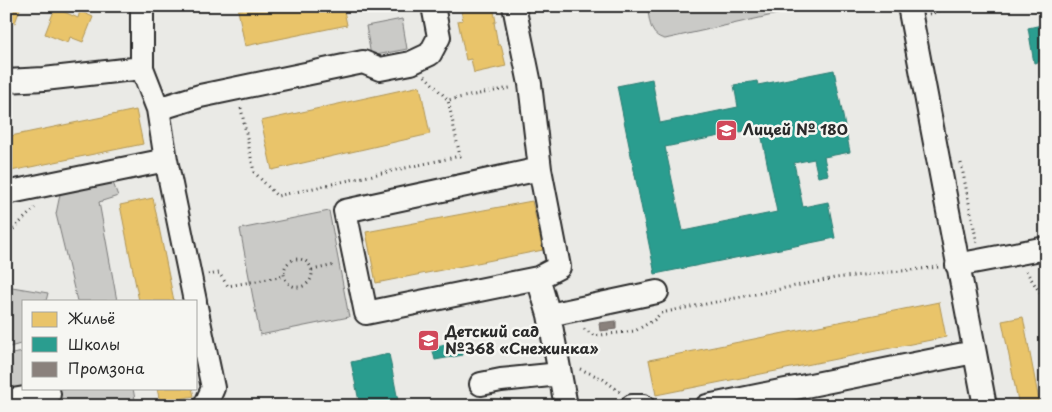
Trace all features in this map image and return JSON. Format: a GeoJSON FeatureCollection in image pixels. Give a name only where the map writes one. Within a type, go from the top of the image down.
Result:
{"type":"FeatureCollection","features":[{"type":"Feature","properties":{"kind":"street"},"geometry":{"type":"LineString","coordinates":[[142,6],[142,68],[158,109],[166,160],[195,300]]}},
{"type":"Feature","properties":{"kind":"street"},"geometry":{"type":"LineString","coordinates":[[158,109],[200,96],[363,62],[380,69],[410,63],[430,54],[439,37],[433,6]]}},
{"type":"Feature","properties":{"kind":"street"},"geometry":{"type":"LineString","coordinates":[[514,6],[530,84],[540,169],[559,267],[538,278],[366,313],[345,211],[540,169]]}},
{"type":"Feature","properties":{"kind":"street"},"geometry":{"type":"LineString","coordinates":[[910,12],[985,406]]}},
{"type":"Feature","properties":{"kind":"street"},"geometry":{"type":"LineString","coordinates":[[6,81],[44,79],[142,68]]}},
{"type":"Feature","properties":{"kind":"street"},"geometry":{"type":"LineString","coordinates":[[6,193],[166,160]]}},
{"type":"Feature","properties":{"kind":"street"},"geometry":{"type":"LineString","coordinates":[[958,264],[1046,248]]}},
{"type":"Feature","properties":{"kind":"street"},"geometry":{"type":"LineString","coordinates":[[538,278],[549,315],[566,406]]}},
{"type":"Feature","properties":{"kind":"street"},"geometry":{"type":"LineString","coordinates":[[549,315],[657,292]]}},
{"type":"Feature","properties":{"kind":"street"},"geometry":{"type":"LineString","coordinates":[[198,316],[213,388],[205,406]]}},
{"type":"Feature","properties":{"kind":"street"},"geometry":{"type":"LineString","coordinates":[[707,406],[974,352]]}},
{"type":"Feature","properties":{"kind":"street"},"geometry":{"type":"LineString","coordinates":[[481,384],[558,367]]}},
{"type":"Feature","properties":{"kind":"street"},"geometry":{"type":"LineString","coordinates":[[6,402],[49,394]]}},
{"type":"Feature","properties":{"kind":"path"},"geometry":{"type":"LineString","coordinates":[[910,12],[960,6]]}},
{"type":"Feature","properties":{"kind":"path"},"geometry":{"type":"LineString","coordinates":[[250,106],[240,108],[254,172],[277,196],[460,156],[448,100],[418,70]]}},
{"type":"Feature","properties":{"kind":"path"},"geometry":{"type":"LineString","coordinates":[[448,100],[530,84]]}},
{"type":"Feature","properties":{"kind":"path"},"geometry":{"type":"LineString","coordinates":[[1014,254],[1046,302]]}},
{"type":"Feature","properties":{"kind":"path"},"geometry":{"type":"LineString","coordinates":[[295,259],[307,262],[312,270],[307,283],[298,286],[290,283],[285,276],[288,263],[295,259]]}},
{"type":"Feature","properties":{"kind":"path"},"geometry":{"type":"LineString","coordinates":[[312,270],[355,261]]}},
{"type":"Feature","properties":{"kind":"path"},"geometry":{"type":"LineString","coordinates":[[582,327],[593,335],[636,331],[654,320],[661,313],[835,278],[958,264]]}},
{"type":"Feature","properties":{"kind":"path"},"geometry":{"type":"LineString","coordinates":[[191,279],[219,273],[228,286],[285,276]]}},
{"type":"Feature","properties":{"kind":"path"},"geometry":{"type":"LineString","coordinates":[[558,367],[603,379],[637,405]]}},
{"type":"Feature","properties":{"kind":"shaded area"},"geometry":{"type":"Polygon","coordinates":[[[647,6],[799,6],[791,11],[665,39],[656,35],[653,31],[647,6]]]}},
{"type":"Feature","properties":{"kind":"shaded area"},"geometry":{"type":"Polygon","coordinates":[[[402,19],[407,49],[371,56],[366,26],[402,19]]]}},
{"type":"Feature","properties":{"kind":"shaded area"},"geometry":{"type":"Polygon","coordinates":[[[106,164],[118,196],[99,202],[117,300],[77,300],[56,214],[65,170],[106,164]]]}},
{"type":"Feature","properties":{"kind":"shaded area"},"geometry":{"type":"Polygon","coordinates":[[[329,211],[349,317],[260,335],[240,229],[329,211]]]}},
{"type":"Feature","properties":{"kind":"shaded area"},"geometry":{"type":"Polygon","coordinates":[[[6,286],[48,293],[46,300],[22,300],[22,344],[6,348],[6,286]]]}},
{"type":"Feature","properties":{"kind":"shaded area"},"geometry":{"type":"Polygon","coordinates":[[[22,352],[22,390],[133,390],[135,400],[105,406],[6,406],[6,355],[22,352]]]}},
{"type":"Feature","properties":{"kind":"building: Жильё"},"geometry":{"type":"Polygon","coordinates":[[[6,6],[21,6],[15,23],[6,19],[6,6]]]}},
{"type":"Feature","properties":{"kind":"building: Жильё"},"geometry":{"type":"Polygon","coordinates":[[[253,6],[343,6],[347,25],[245,46],[238,10],[253,6]]]}},
{"type":"Feature","properties":{"kind":"building: Жильё"},"geometry":{"type":"Polygon","coordinates":[[[460,6],[493,6],[498,45],[501,45],[506,66],[474,73],[471,59],[466,60],[458,21],[463,20],[460,6]]]}},
{"type":"Feature","properties":{"kind":"building: Жильё"},"geometry":{"type":"Polygon","coordinates":[[[55,8],[78,18],[80,11],[93,17],[83,42],[70,37],[68,43],[45,34],[55,8]]]}},
{"type":"Feature","properties":{"kind":"building: Жильё"},"geometry":{"type":"Polygon","coordinates":[[[420,86],[430,134],[272,170],[261,121],[420,86]]]}},
{"type":"Feature","properties":{"kind":"building: Жильё"},"geometry":{"type":"Polygon","coordinates":[[[136,110],[143,144],[6,172],[6,137],[136,110]]]}},
{"type":"Feature","properties":{"kind":"building: Жильё"},"geometry":{"type":"Polygon","coordinates":[[[153,198],[174,300],[139,300],[120,205],[153,198]]]}},
{"type":"Feature","properties":{"kind":"building: Жильё"},"geometry":{"type":"Polygon","coordinates":[[[532,201],[543,250],[376,283],[366,232],[532,201]]]}},
{"type":"Feature","properties":{"kind":"building: Жильё"},"geometry":{"type":"Polygon","coordinates":[[[939,302],[946,337],[656,395],[649,360],[939,302]]]}},
{"type":"Feature","properties":{"kind":"building: Жильё"},"geometry":{"type":"Polygon","coordinates":[[[1023,317],[1040,406],[1019,406],[1002,321],[1023,317]]]}},
{"type":"Feature","properties":{"kind":"building: Жильё"},"geometry":{"type":"Polygon","coordinates":[[[157,390],[192,390],[194,396],[160,403],[157,390]]]}},
{"type":"Feature","properties":{"kind":"building: Школы"},"geometry":{"type":"Polygon","coordinates":[[[1046,24],[1046,60],[1034,63],[1028,28],[1046,24]]]}},
{"type":"Feature","properties":{"kind":"building: Школы"},"geometry":{"type":"Polygon","coordinates":[[[834,70],[850,152],[824,157],[828,175],[818,177],[814,159],[794,163],[803,207],[828,202],[835,238],[655,274],[617,86],[652,79],[660,123],[738,107],[734,85],[757,81],[758,85],[834,70]],[[760,128],[665,147],[683,231],[777,212],[760,128]]]}},
{"type":"Feature","properties":{"kind":"building: Школы"},"geometry":{"type":"Polygon","coordinates":[[[460,341],[463,355],[435,360],[432,347],[460,341]]]}},
{"type":"Feature","properties":{"kind":"building: Школы"},"geometry":{"type":"Polygon","coordinates":[[[389,354],[399,406],[360,406],[351,362],[389,354]]]}},
{"type":"Feature","properties":{"kind":"building: Промзона"},"geometry":{"type":"Polygon","coordinates":[[[616,321],[616,329],[600,331],[599,323],[616,321]]]}},
{"type":"Feature","properties":{"kind":"place","name":"Лицей № 180"},"geometry":{"type":"Point","coordinates":[727,130]}},
{"type":"Feature","properties":{"kind":"place","name":"Детский сад №368 «Снежинка»"},"geometry":{"type":"Point","coordinates":[429,341]}}]}
